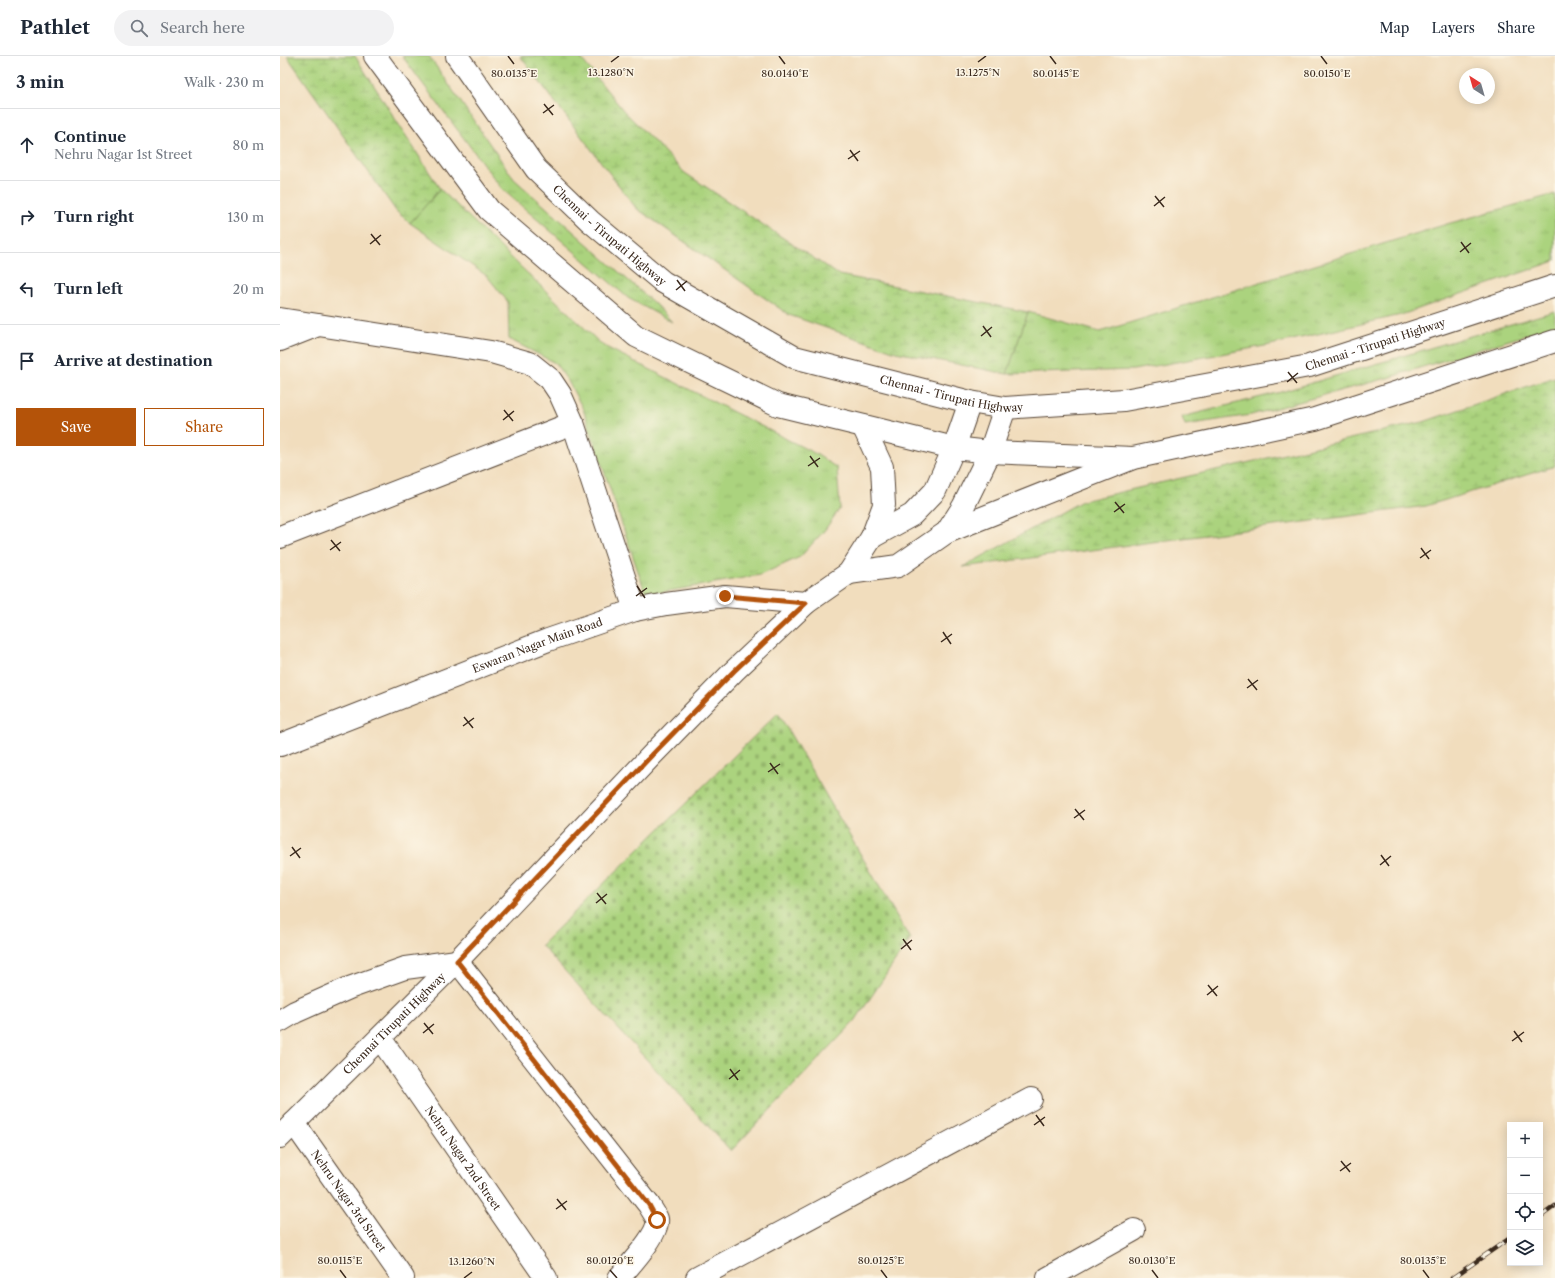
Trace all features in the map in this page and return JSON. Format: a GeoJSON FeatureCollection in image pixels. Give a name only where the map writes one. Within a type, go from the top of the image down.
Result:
{"type":"FeatureCollection","features":[{"type":"Feature","properties":{"kind":"main road"},"geometry":{"type":"LineString","coordinates":[[375,56],[489,210],[636,336],[778,405],[863,426],[954,448],[990,452],[1133,458]]}},
{"type":"Feature","properties":{"kind":"main road","name":"Chennai - Tirupati Highway"},"geometry":{"type":"LineString","coordinates":[[457,56],[536,169],[590,221],[663,282],[794,358],[970,402],[1005,408],[1124,400],[1309,366],[1555,286]]}},
{"type":"Feature","properties":{"kind":"main road"},"geometry":{"type":"LineString","coordinates":[[280,319],[491,352],[530,363],[550,378],[560,394],[573,423],[635,610]]}},
{"type":"Feature","properties":{"kind":"main road"},"geometry":{"type":"LineString","coordinates":[[280,340],[318,325]]}},
{"type":"Feature","properties":{"kind":"main road"},"geometry":{"type":"LineString","coordinates":[[849,573],[898,566],[947,532],[1133,458],[1315,419],[1555,341]]}},
{"type":"Feature","properties":{"kind":"main road"},"geometry":{"type":"LineString","coordinates":[[872,537],[912,515],[935,491],[954,448],[970,402]]}},
{"type":"Feature","properties":{"kind":"main road"},"geometry":{"type":"LineString","coordinates":[[947,532],[963,507],[990,452],[1005,408]]}},
{"type":"Feature","properties":{"kind":"main road"},"geometry":{"type":"LineString","coordinates":[[280,537],[573,423]]}},
{"type":"Feature","properties":{"kind":"main road"},"geometry":{"type":"LineString","coordinates":[[849,573],[872,537],[884,505],[882,467],[863,426]]}},
{"type":"Feature","properties":{"kind":"main road","name":"Chennai Tirupati Highway"},"geometry":{"type":"LineString","coordinates":[[287,1130],[457,961],[734,671],[806,603],[849,573]]}},
{"type":"Feature","properties":{"kind":"main road","name":"Eswaran Nagar Main Road"},"geometry":{"type":"LineString","coordinates":[[280,746],[548,640],[635,610],[725,596],[806,603]]}},
{"type":"Feature","properties":{"kind":"main road"},"geometry":{"type":"LineString","coordinates":[[280,1022],[295,1012],[349,988],[405,968],[457,961],[649,1205],[657,1220],[655,1231],[628,1274]]}},
{"type":"Feature","properties":{"kind":"main road","name":"Nehru Nagar 2nd Street"},"geometry":{"type":"LineString","coordinates":[[380,1038],[546,1278]]}},
{"type":"Feature","properties":{"kind":"main road"},"geometry":{"type":"LineString","coordinates":[[697,1278],[1031,1099]]}},
{"type":"Feature","properties":{"kind":"main road","name":"Nehru Nagar 3rd Street"},"geometry":{"type":"LineString","coordinates":[[287,1130],[403,1278]]}},
{"type":"Feature","properties":{"kind":"main road"},"geometry":{"type":"LineString","coordinates":[[1048,1278],[1134,1230]]}},
{"type":"Feature","properties":{"kind":"green space"},"geometry":{"type":"Polygon","coordinates":[[[287,56],[355,56],[440,189],[410,223],[396,211],[287,56]]]}},
{"type":"Feature","properties":{"kind":"green space"},"geometry":{"type":"Polygon","coordinates":[[[402,56],[429,56],[514,179],[655,304],[672,322],[628,298],[502,189],[402,56]]]}},
{"type":"Feature","properties":{"kind":"green space"},"geometry":{"type":"Polygon","coordinates":[[[520,56],[579,56],[623,110],[685,173],[839,275],[1028,312],[1007,374],[896,352],[789,315],[636,208],[520,56]]]}},
{"type":"Feature","properties":{"kind":"green space"},"geometry":{"type":"Polygon","coordinates":[[[440,189],[602,345],[816,454],[837,468],[840,508],[824,531],[800,557],[760,575],[646,595],[583,409],[568,381],[555,363],[509,339],[508,302],[487,276],[410,223],[440,189]]]}},
{"type":"Feature","properties":{"kind":"green space"},"geometry":{"type":"Polygon","coordinates":[[[1555,194],[1555,261],[1401,315],[1270,345],[1133,370],[1007,374],[1028,312],[1100,332],[1447,224],[1555,194]]]}},
{"type":"Feature","properties":{"kind":"green space"},"geometry":{"type":"Polygon","coordinates":[[[1555,311],[1555,326],[1387,378],[1251,415],[1185,425],[1182,417],[1281,392],[1555,311]]]}},
{"type":"Feature","properties":{"kind":"green space"},"geometry":{"type":"Polygon","coordinates":[[[1555,377],[1555,466],[1426,506],[963,567],[1082,501],[1423,422],[1555,377]]]}},
{"type":"Feature","properties":{"kind":"green space"},"geometry":{"type":"Polygon","coordinates":[[[778,713],[910,939],[855,1021],[731,1151],[541,945],[778,713]]]}},
{"type":"Feature","properties":{"kind":"railway"},"geometry":{"type":"LineString","coordinates":[[1543,1215],[1555,1206]]}},
{"type":"Feature","properties":{"kind":"railway"},"geometry":{"type":"LineString","coordinates":[[1452,1278],[1507,1240]]}},
{"type":"Feature","properties":{"kind":"route"},"geometry":{"type":"LineString","coordinates":[[657,1220],[649,1205],[457,961],[652,755],[734,671],[806,603],[725,596]]}}]}
